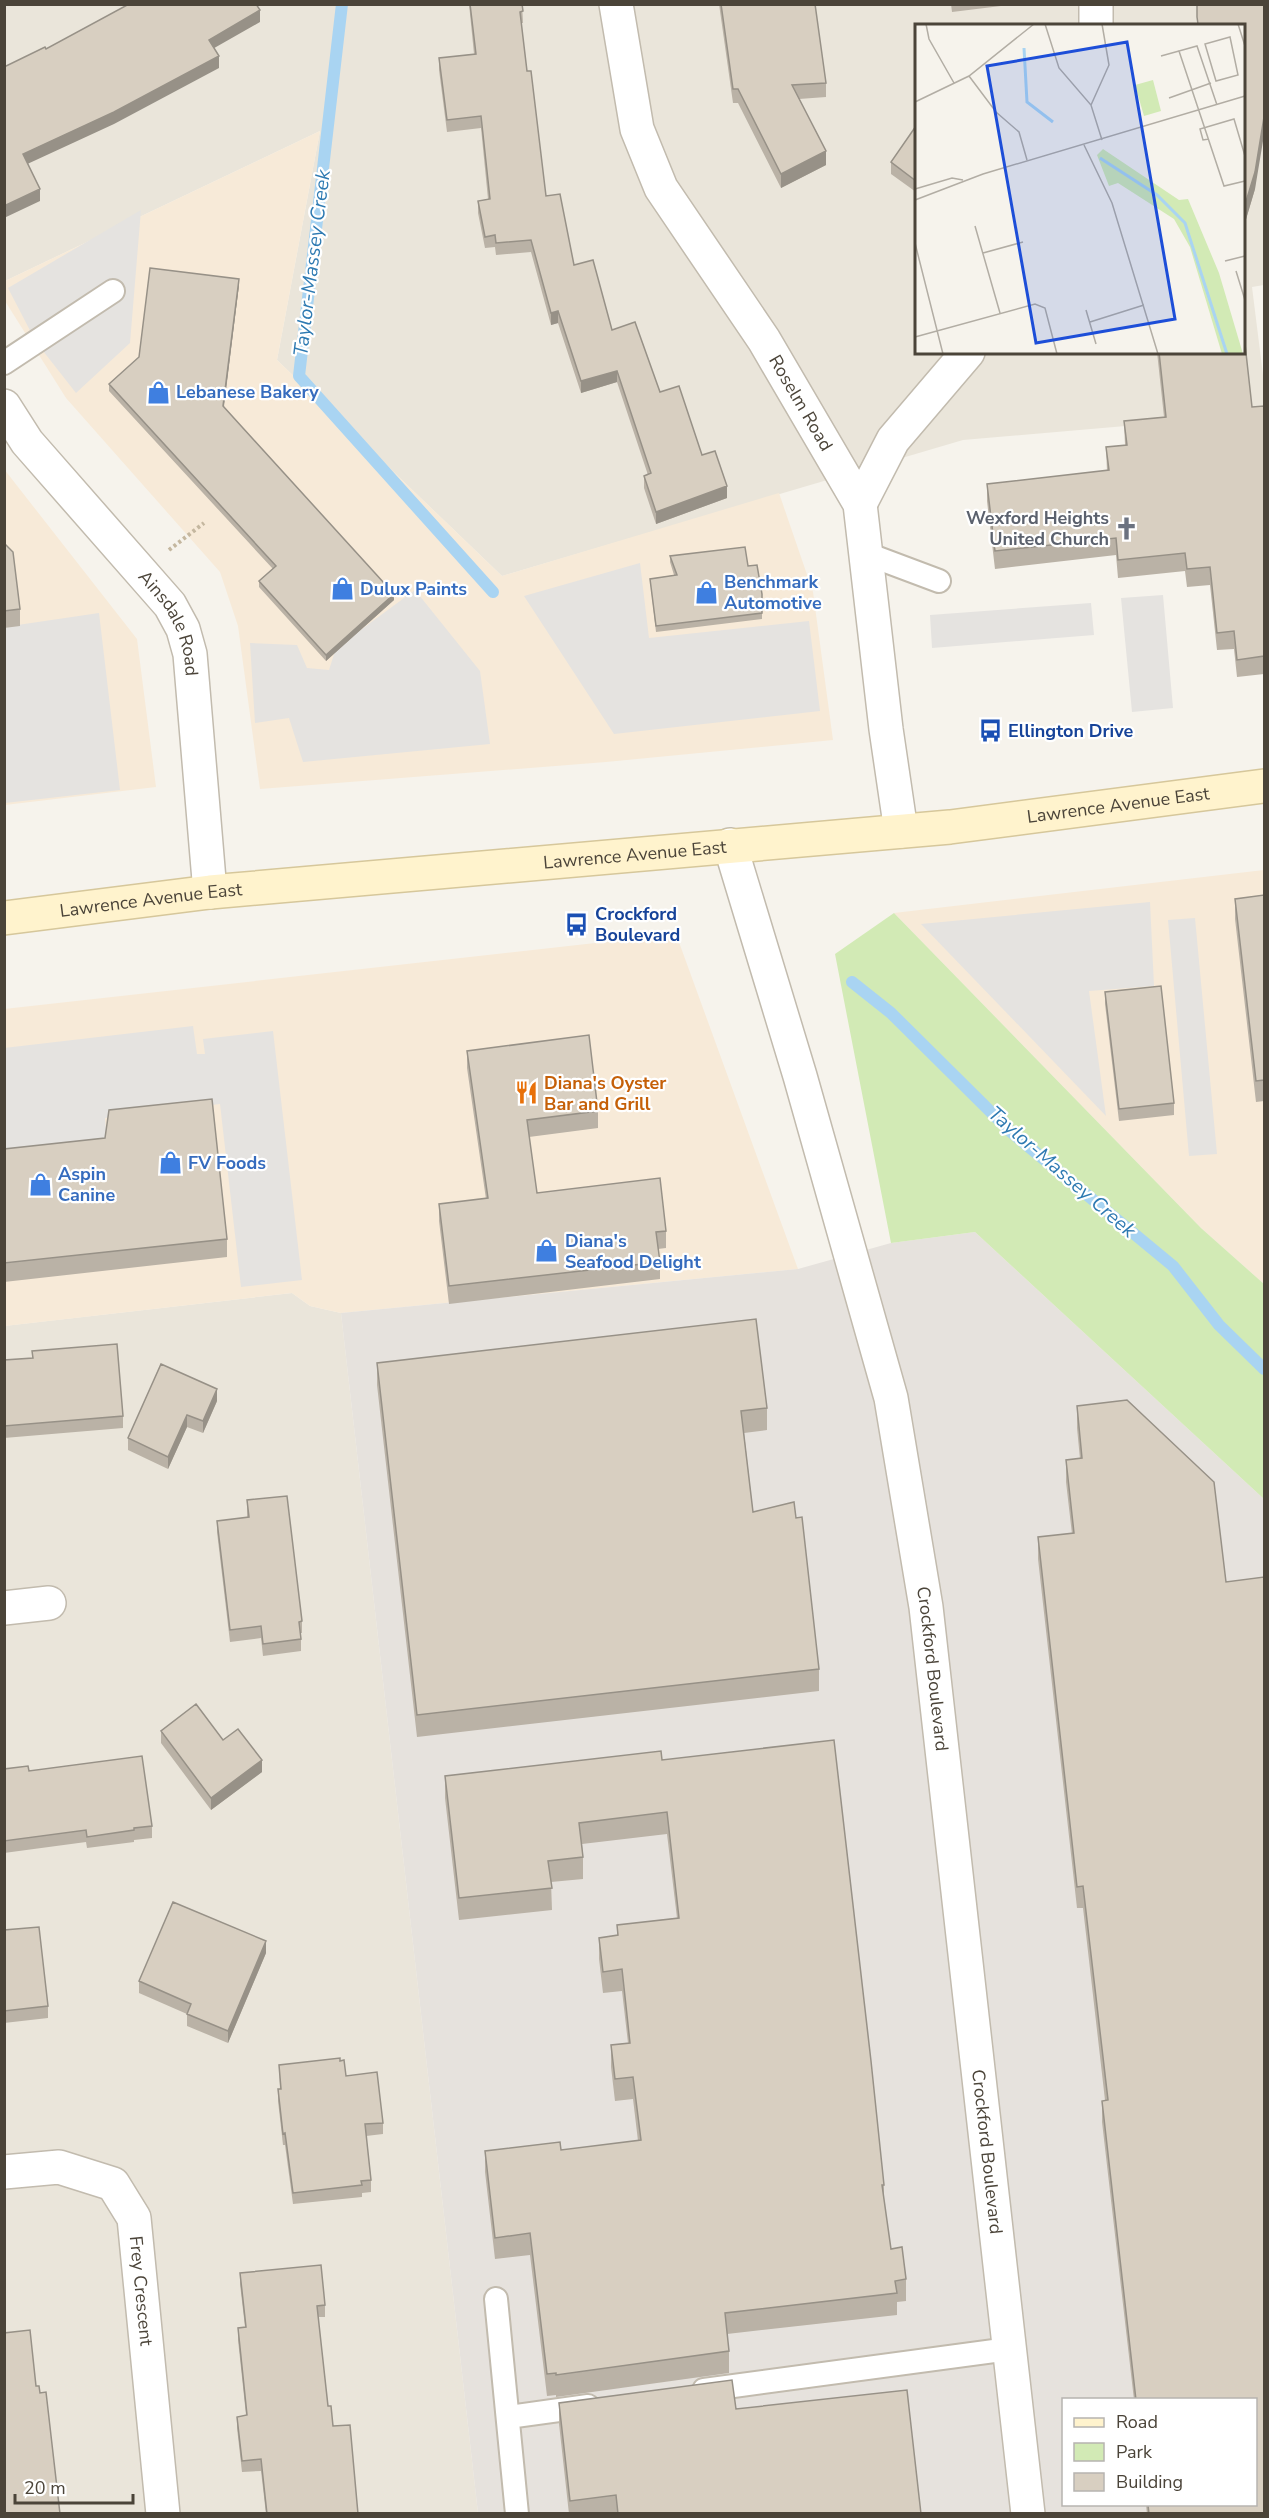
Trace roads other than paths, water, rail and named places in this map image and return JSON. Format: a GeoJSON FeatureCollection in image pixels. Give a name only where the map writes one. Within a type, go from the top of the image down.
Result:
{"type":"FeatureCollection","features":[{"type":"Feature","properties":{"kind":"main road","name":"Lawrence Avenue East"},"geometry":{"type":"LineString","coordinates":[[4,918],[210,892],[901,831],[1264,786]]}},
{"type":"Feature","properties":{"kind":"street","name":"Roselm Road"},"geometry":{"type":"LineString","coordinates":[[616,4],[637,129],[661,188],[764,340],[860,504],[886,729],[901,831]]}},
{"type":"Feature","properties":{"kind":"street"},"geometry":{"type":"LineString","coordinates":[[1096,4],[1096,24]]}},
{"type":"Feature","properties":{"kind":"street"},"geometry":{"type":"LineString","coordinates":[[860,504],[893,440],[966,354]]}},
{"type":"Feature","properties":{"kind":"street","name":"Ainsdale Road"},"geometry":{"type":"LineString","coordinates":[[4,406],[27,442],[170,605],[183,629],[190,654],[210,892]]}},
{"type":"Feature","properties":{"kind":"street","name":"Crockford Boulevard"},"geometry":{"type":"LineString","coordinates":[[730,845],[800,1076],[891,1398],[926,1608],[1028,2514]]}},
{"type":"Feature","properties":{"kind":"street"},"geometry":{"type":"LineString","coordinates":[[4,1608],[49,1603]]}},
{"type":"Feature","properties":{"kind":"street","name":"Frey Crescent"},"geometry":{"type":"LineString","coordinates":[[4,2172],[59,2167],[113,2184],[134,2218],[163,2514]]}},
{"type":"Feature","properties":{"kind":"lane"},"geometry":{"type":"LineString","coordinates":[[4,363],[113,291]]}},
{"type":"Feature","properties":{"kind":"lane"},"geometry":{"type":"LineString","coordinates":[[867,554],[939,582]]}},
{"type":"Feature","properties":{"kind":"lane"},"geometry":{"type":"LineString","coordinates":[[496,2299],[517,2514]]}},
{"type":"Feature","properties":{"kind":"lane"},"geometry":{"type":"LineString","coordinates":[[686,2393],[1009,2349]]}},
{"type":"Feature","properties":{"kind":"lane"},"geometry":{"type":"LineString","coordinates":[[508,2417],[614,2402]]}},
{"type":"Feature","properties":{"kind":"waterway","name":"Taylor-Massey Creek"},"geometry":{"type":"LineString","coordinates":[[342,4],[299,376],[493,592]]}},
{"type":"Feature","properties":{"kind":"waterway","name":"Taylor-Massey Creek"},"geometry":{"type":"LineString","coordinates":[[852,982],[891,1013],[1011,1132],[1173,1266],[1219,1325],[1264,1369]]}},
{"type":"Feature","properties":{"kind":"place","name":"Lebanese Bakery"},"geometry":{"type":"Point","coordinates":[158,392]}},
{"type":"Feature","properties":{"kind":"place","name":"Wexford Heights United Church"},"geometry":{"type":"Point","coordinates":[1127,528]}},
{"type":"Feature","properties":{"kind":"place","name":"Dulux Paints"},"geometry":{"type":"Point","coordinates":[342,589]}},
{"type":"Feature","properties":{"kind":"place","name":"Benchmark Automotive"},"geometry":{"type":"Point","coordinates":[706,592]}},
{"type":"Feature","properties":{"kind":"place","name":"Ellington Drive"},"geometry":{"type":"Point","coordinates":[990,731]}},
{"type":"Feature","properties":{"kind":"place","name":"Crockford Boulevard"},"geometry":{"type":"Point","coordinates":[577,924]}},
{"type":"Feature","properties":{"kind":"place","name":"Diana's Oyster Bar and Grill"},"geometry":{"type":"Point","coordinates":[526,1093]}},
{"type":"Feature","properties":{"kind":"place","name":"FV Foods"},"geometry":{"type":"Point","coordinates":[170,1163]}},
{"type":"Feature","properties":{"kind":"place","name":"Aspin Canine"},"geometry":{"type":"Point","coordinates":[40,1184]}},
{"type":"Feature","properties":{"kind":"place","name":"Diana's Seafood Delight"},"geometry":{"type":"Point","coordinates":[547,1251]}}]}
